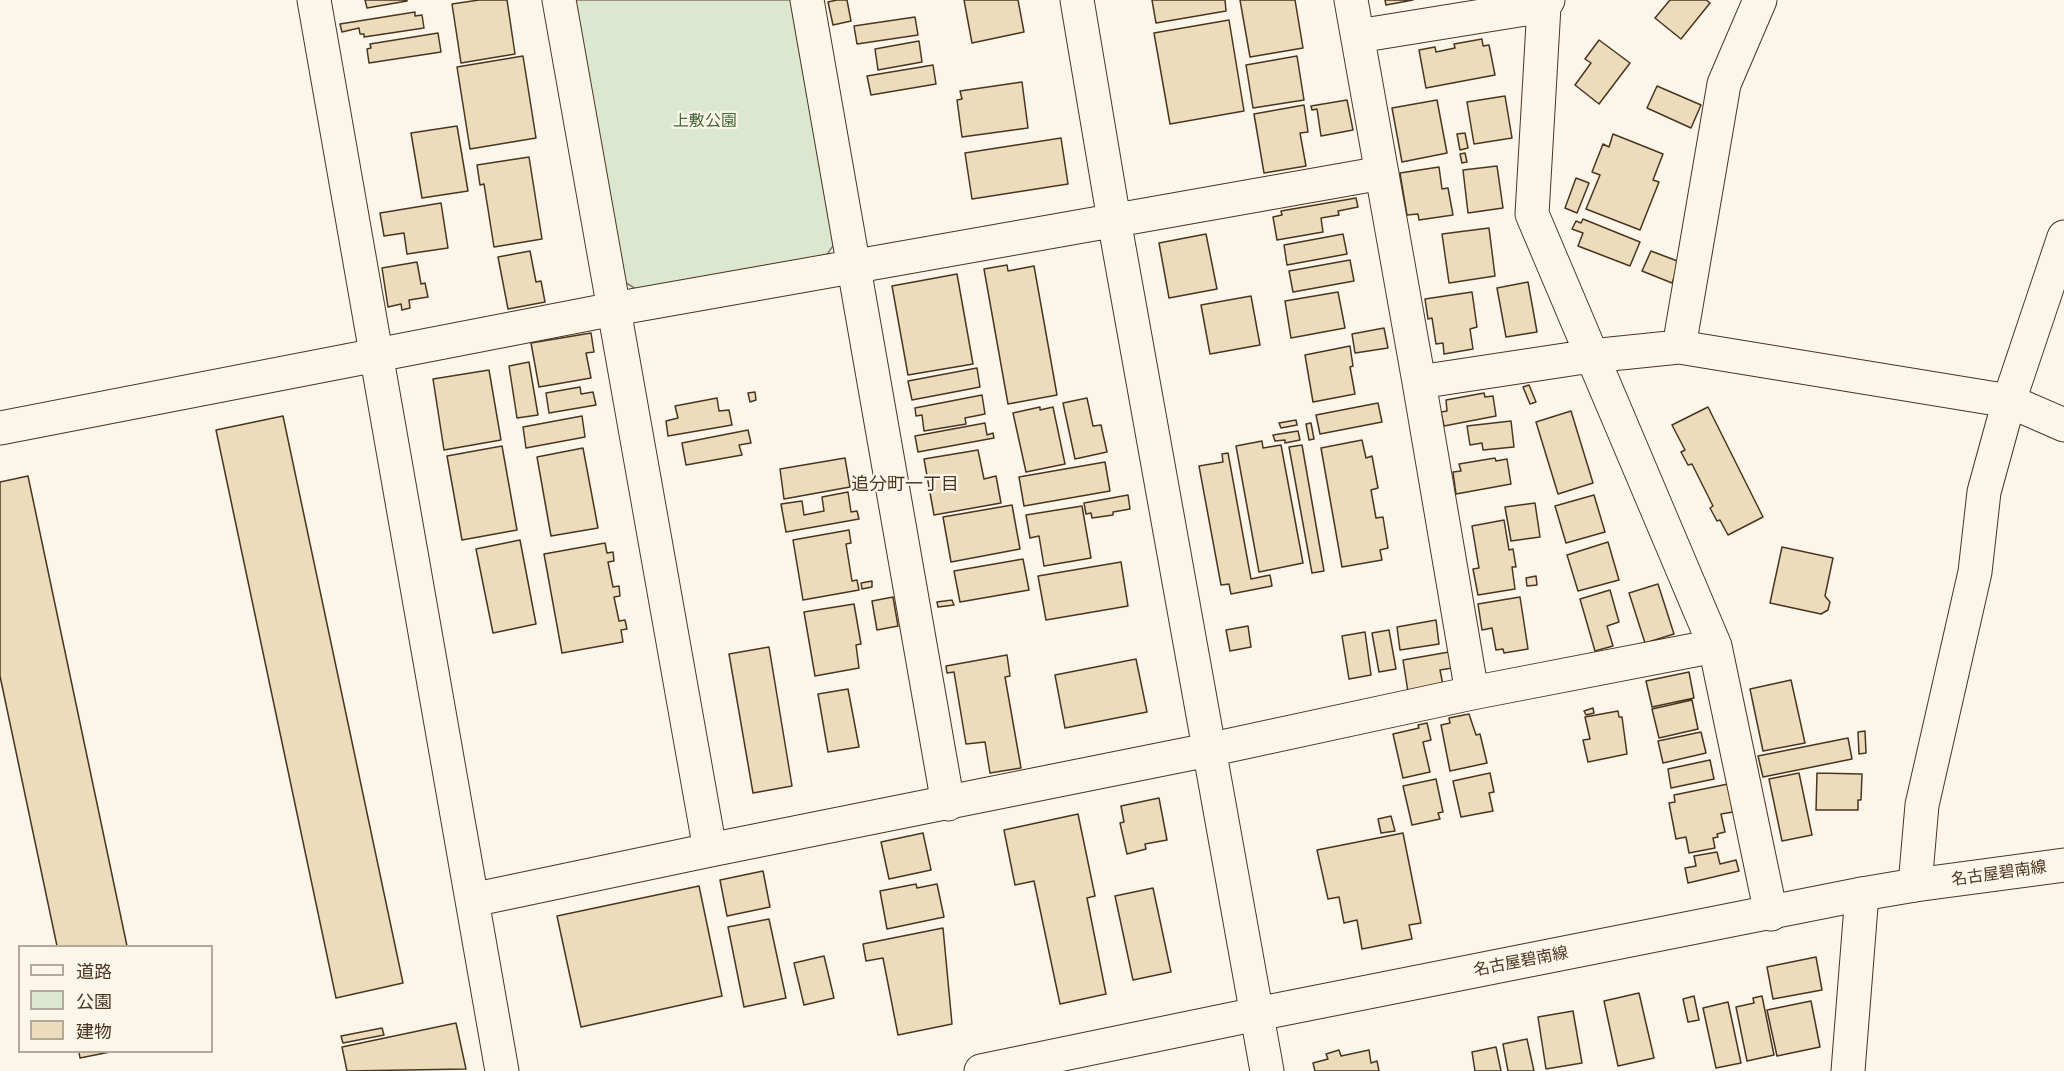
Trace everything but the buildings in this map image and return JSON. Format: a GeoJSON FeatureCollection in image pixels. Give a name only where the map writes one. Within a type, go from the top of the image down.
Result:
{"type":"FeatureCollection","features":[{"type":"Feature","properties":{"kind":"street"},"geometry":{"type":"LineString","coordinates":[[314,0],[378,354],[502,1071]]}},
{"type":"Feature","properties":{"kind":"street"},"geometry":{"type":"LineString","coordinates":[[559,0],[710,850]]}},
{"type":"Feature","properties":{"kind":"street"},"geometry":{"type":"LineString","coordinates":[[807,0],[948,804]]}},
{"type":"Feature","properties":{"kind":"street"},"geometry":{"type":"LineString","coordinates":[[1077,0],[1208,750],[1267,1071]]}},
{"type":"Feature","properties":{"kind":"street"},"geometry":{"type":"LineString","coordinates":[[1351,0],[1472,693]]}},
{"type":"Feature","properties":{"kind":"street"},"geometry":{"type":"LineString","coordinates":[[1679,347],[1724,84],[1760,0]]}},
{"type":"Feature","properties":{"kind":"street"},"geometry":{"type":"LineString","coordinates":[[1358,36],[1546,3],[1532,214],[1715,646],[1771,914]]}},
{"type":"Feature","properties":{"kind":"street"},"geometry":{"type":"LineString","coordinates":[[0,428],[614,309],[1382,173]]}},
{"type":"Feature","properties":{"kind":"street"},"geometry":{"type":"LineString","coordinates":[[1915,885],[1922,806],[1975,572],[1984,492],[2009,401],[2064,237]]}},
{"type":"Feature","properties":{"kind":"street"},"geometry":{"type":"LineString","coordinates":[[1419,382],[1591,356],[1679,347],[2009,401],[2064,425]]}},
{"type":"Feature","properties":{"kind":"street"},"geometry":{"type":"LineString","coordinates":[[472,900],[710,850],[948,804],[1472,693],[1715,646]]}},
{"type":"Feature","properties":{"kind":"street","name":"名古屋碧南線"},"geometry":{"type":"LineString","coordinates":[[981,1071],[1862,894],[2064,865]]}},
{"type":"Feature","properties":{"kind":"street"},"geometry":{"type":"LineString","coordinates":[[1848,1071],[1862,894]]}},
{"type":"Feature","properties":{"kind":"green space","name":"上敷公園"},"geometry":{"type":"Polygon","coordinates":[[[574,0],[793,0],[835,243],[826,256],[636,289],[623,281],[574,0]]]}},
{"type":"Feature","properties":{"kind":"district","name":"追分町一丁目"},"geometry":{"type":"Point","coordinates":[905,485]}}]}
